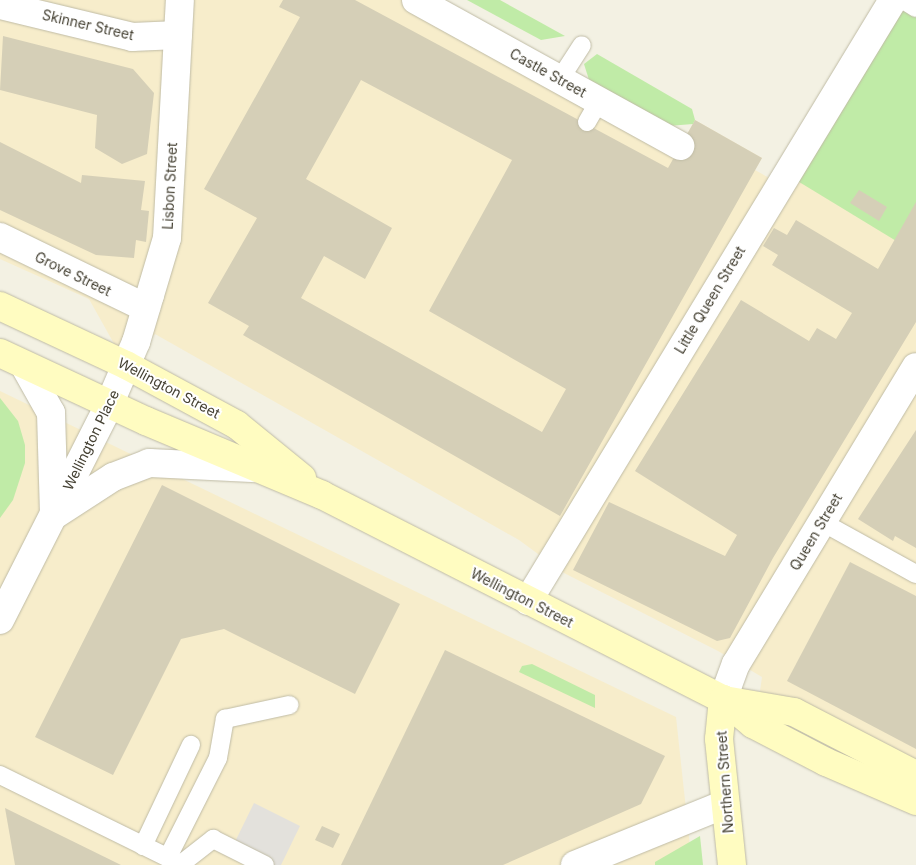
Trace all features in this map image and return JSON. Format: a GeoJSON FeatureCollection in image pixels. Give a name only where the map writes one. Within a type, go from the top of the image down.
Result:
{"type":"FeatureCollection","features":[{"type":"Feature","properties":{"kind":"street","name":"Lisbon Street"},"geometry":{"type":"LineString","coordinates":[[126,365],[146,308],[167,238],[180,0]]}},
{"type":"Feature","properties":{"kind":"street","name":"Castle Street"},"geometry":{"type":"LineString","coordinates":[[416,0],[560,79],[593,111],[680,146]]}},
{"type":"Feature","properties":{"kind":"street","name":"Little Queen Street"},"geometry":{"type":"LineString","coordinates":[[528,601],[893,0]]}},
{"type":"Feature","properties":{"kind":"street","name":"Skinner Street"},"geometry":{"type":"LineString","coordinates":[[0,5],[132,37],[178,35]]}},
{"type":"Feature","properties":{"kind":"street","name":"Grove Street"},"geometry":{"type":"LineString","coordinates":[[0,238],[146,308]]}},
{"type":"Feature","properties":{"kind":"street","name":"Wellington Street"},"geometry":{"type":"LineString","coordinates":[[0,306],[126,365],[237,425],[322,495]]}},
{"type":"Feature","properties":{"kind":"street","name":"Wellington Street"},"geometry":{"type":"LineString","coordinates":[[12,359],[253,468],[322,495],[723,699],[753,724],[826,762],[916,801]]}},
{"type":"Feature","properties":{"kind":"street","name":"Wellington Place"},"geometry":{"type":"LineString","coordinates":[[12,359],[51,413],[54,515]]}},
{"type":"Feature","properties":{"kind":"street","name":"Wellington Place"},"geometry":{"type":"LineString","coordinates":[[0,620],[9,583],[54,515],[109,404],[126,365]]}},
{"type":"Feature","properties":{"kind":"street","name":"Queen Street"},"geometry":{"type":"LineString","coordinates":[[723,699],[736,664],[916,367]]}},
{"type":"Feature","properties":{"kind":"street","name":"Wellington Place"},"geometry":{"type":"LineString","coordinates":[[54,515],[113,477],[149,463],[253,468]]}},
{"type":"Feature","properties":{"kind":"street","name":"Wellington Street"},"geometry":{"type":"LineString","coordinates":[[723,699],[794,712],[916,775]]}},
{"type":"Feature","properties":{"kind":"street","name":"Northern Street"},"geometry":{"type":"LineString","coordinates":[[723,699],[719,739],[732,865]]}},
{"type":"Feature","properties":{"kind":"street"},"geometry":{"type":"LineString","coordinates":[[575,865],[725,804]]}},
{"type":"Feature","properties":{"kind":"lane"},"geometry":{"type":"LineString","coordinates":[[903,0],[916,8]]}},
{"type":"Feature","properties":{"kind":"lane"},"geometry":{"type":"LineString","coordinates":[[560,79],[582,45]]}},
{"type":"Feature","properties":{"kind":"lane"},"geometry":{"type":"LineString","coordinates":[[822,522],[916,574]]}},
{"type":"Feature","properties":{"kind":"lane"},"geometry":{"type":"LineString","coordinates":[[178,862],[218,758],[225,719],[290,705]]}},
{"type":"Feature","properties":{"kind":"lane"},"geometry":{"type":"LineString","coordinates":[[143,846],[191,745]]}},
{"type":"Feature","properties":{"kind":"lane"},"geometry":{"type":"LineString","coordinates":[[0,775],[178,862]]}},
{"type":"Feature","properties":{"kind":"lane"},"geometry":{"type":"LineString","coordinates":[[178,862],[213,839],[265,865]]}},
{"type":"Feature","properties":{"kind":"shaded area"},"geometry":{"type":"Polygon","coordinates":[[[0,0],[416,0],[681,145],[695,120],[762,158],[755,170],[780,184],[916,0],[916,780],[759,698],[762,677],[718,651],[564,573],[519,540],[155,334],[126,365],[89,299],[0,259],[0,0]]]}},
{"type":"Feature","properties":{"kind":"shaded area"},"geometry":{"type":"Polygon","coordinates":[[[0,391],[676,717],[692,865],[0,865],[0,391]]]}},
{"type":"Feature","properties":{"kind":"shaded area"},"geometry":{"type":"Polygon","coordinates":[[[254,803],[300,826],[281,865],[252,865],[229,854],[254,803]]]}},
{"type":"Feature","properties":{"kind":"green space"},"geometry":{"type":"Polygon","coordinates":[[[467,0],[500,0],[565,36],[541,40],[467,0]]]}},
{"type":"Feature","properties":{"kind":"green space"},"geometry":{"type":"Polygon","coordinates":[[[886,0],[916,0],[916,253],[786,174],[886,0]]]}},
{"type":"Feature","properties":{"kind":"green space"},"geometry":{"type":"Polygon","coordinates":[[[597,54],[692,109],[695,120],[693,124],[668,126],[590,83],[584,64],[597,54]]]}},
{"type":"Feature","properties":{"kind":"green space"},"geometry":{"type":"Polygon","coordinates":[[[0,398],[18,421],[25,445],[25,463],[13,500],[0,518],[0,398]]]}},
{"type":"Feature","properties":{"kind":"green space"},"geometry":{"type":"Polygon","coordinates":[[[532,664],[595,695],[595,708],[519,672],[522,666],[532,664]]]}},
{"type":"Feature","properties":{"kind":"green space"},"geometry":{"type":"Polygon","coordinates":[[[700,836],[703,865],[655,865],[655,862],[700,836]]]}},
{"type":"Feature","properties":{"kind":"building"},"geometry":{"type":"Polygon","coordinates":[[[283,0],[355,0],[668,168],[695,120],[762,158],[560,516],[243,335],[249,326],[208,303],[257,218],[204,189],[300,17],[279,7],[283,0]],[[361,80],[306,179],[392,228],[365,279],[324,256],[301,298],[542,432],[566,389],[429,311],[512,160],[361,80]]]}},
{"type":"Feature","properties":{"kind":"building"},"geometry":{"type":"Polygon","coordinates":[[[3,36],[133,69],[154,93],[147,154],[122,164],[95,148],[97,115],[0,90],[3,36]]]}},
{"type":"Feature","properties":{"kind":"building"},"geometry":{"type":"Polygon","coordinates":[[[0,142],[81,183],[82,175],[145,181],[141,210],[149,211],[146,242],[136,240],[134,258],[96,255],[0,210],[0,142]]]}},
{"type":"Feature","properties":{"kind":"building"},"geometry":{"type":"Polygon","coordinates":[[[859,190],[887,207],[879,221],[850,203],[859,190]]]}},
{"type":"Feature","properties":{"kind":"building"},"geometry":{"type":"Polygon","coordinates":[[[916,202],[916,322],[773,558],[730,638],[717,641],[573,570],[609,502],[725,556],[737,535],[635,471],[741,300],[809,341],[817,328],[836,339],[852,313],[772,265],[778,255],[763,246],[774,228],[787,235],[796,220],[878,269],[916,202]]]}},
{"type":"Feature","properties":{"kind":"building"},"geometry":{"type":"Polygon","coordinates":[[[916,430],[916,548],[895,536],[893,541],[858,519],[916,430]]]}},
{"type":"Feature","properties":{"kind":"building"},"geometry":{"type":"Polygon","coordinates":[[[162,485],[400,604],[355,694],[224,629],[181,639],[113,775],[35,737],[162,485]]]}},
{"type":"Feature","properties":{"kind":"building"},"geometry":{"type":"Polygon","coordinates":[[[850,562],[916,596],[916,749],[787,681],[850,562]]]}},
{"type":"Feature","properties":{"kind":"building"},"geometry":{"type":"Polygon","coordinates":[[[445,650],[665,756],[641,804],[503,865],[341,865],[445,650]]]}},
{"type":"Feature","properties":{"kind":"building"},"geometry":{"type":"Polygon","coordinates":[[[5,808],[121,865],[15,865],[5,808]]]}},
{"type":"Feature","properties":{"kind":"building"},"geometry":{"type":"Polygon","coordinates":[[[322,826],[340,834],[333,848],[315,840],[322,826]]]}}]}
